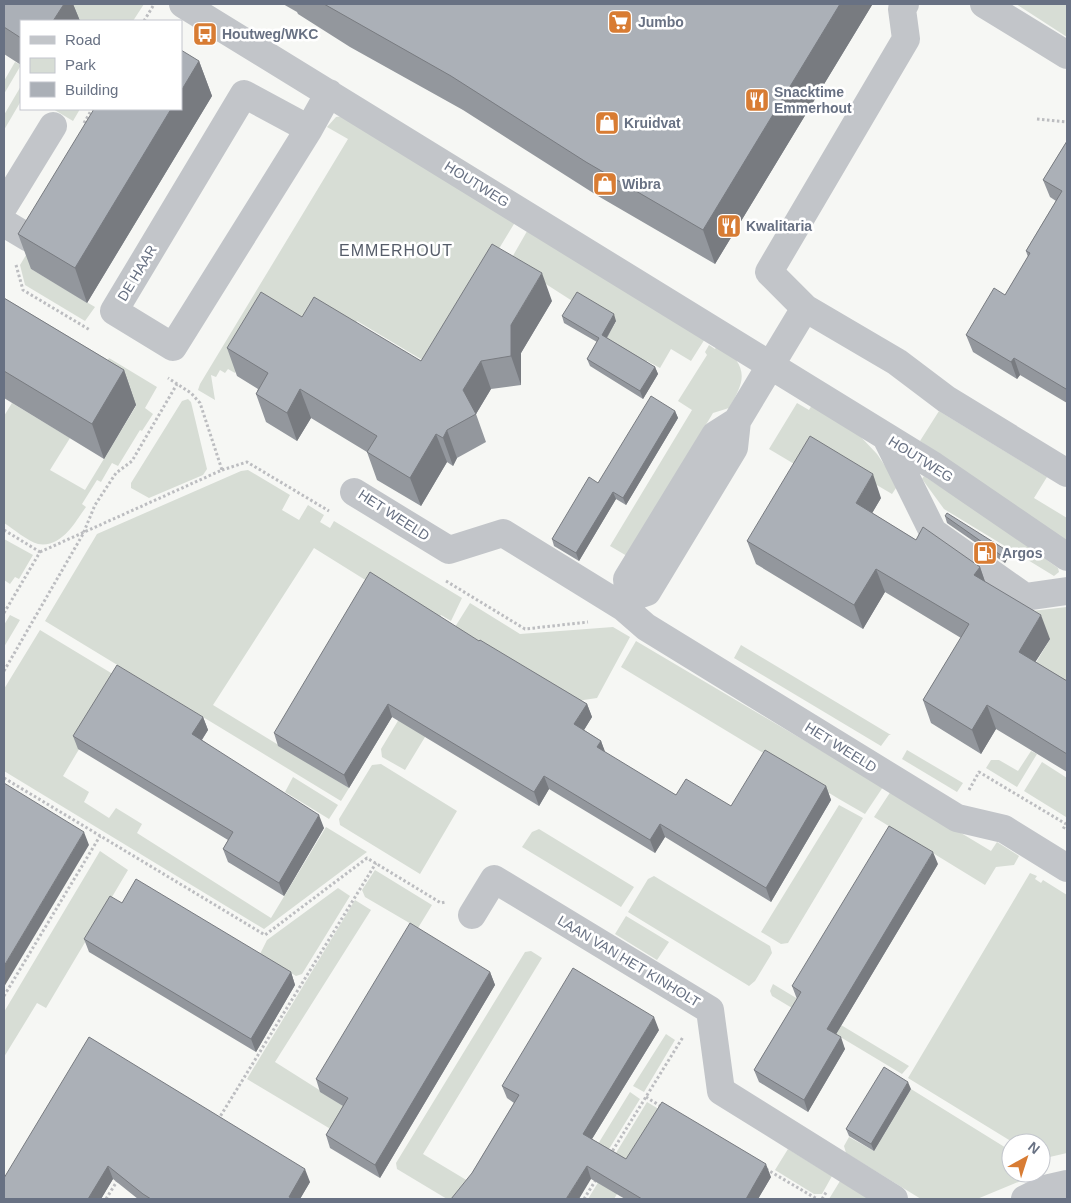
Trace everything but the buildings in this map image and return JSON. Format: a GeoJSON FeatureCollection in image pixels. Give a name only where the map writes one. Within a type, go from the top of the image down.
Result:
{"type":"FeatureCollection","features":[{"type":"Feature","properties":{"kind":"street","name":"HOUTWEG"},"geometry":{"type":"LineString","coordinates":[[183,4],[934,466],[1067,557]]}},
{"type":"Feature","properties":{"kind":"street"},"geometry":{"type":"LineString","coordinates":[[905,4],[902,9],[906,39],[769,272],[805,308],[896,362],[946,399],[1067,473]]}},
{"type":"Feature","properties":{"kind":"street"},"geometry":{"type":"LineString","coordinates":[[984,4],[1067,55]]}},
{"type":"Feature","properties":{"kind":"street","name":"DE HAAR"},"geometry":{"type":"LineString","coordinates":[[309,129],[244,94],[114,311],[173,347],[309,129],[329,93]]}},
{"type":"Feature","properties":{"kind":"street"},"geometry":{"type":"LineString","coordinates":[[4,206],[53,126]]}},
{"type":"Feature","properties":{"kind":"street"},"geometry":{"type":"LineString","coordinates":[[4,223],[29,238]]}},
{"type":"Feature","properties":{"kind":"street"},"geometry":{"type":"LineString","coordinates":[[626,602],[627,579],[715,435],[737,421],[805,308]]}},
{"type":"Feature","properties":{"kind":"street"},"geometry":{"type":"LineString","coordinates":[[886,437],[933,532],[1025,597],[1067,591]]}},
{"type":"Feature","properties":{"kind":"street","name":"HET WEELD"},"geometry":{"type":"LineString","coordinates":[[354,492],[449,550],[503,533],[626,602],[646,627],[957,818],[1004,829],[1067,868]]}},
{"type":"Feature","properties":{"kind":"street","name":"LAAN VAN HET KINHOLT"},"geometry":{"type":"LineString","coordinates":[[473,913],[494,879],[710,1010],[720,1091],[894,1199]]}},
{"type":"Feature","properties":{"kind":"street"},"geometry":{"type":"LineString","coordinates":[[1025,1199],[1045,1189],[1067,1184]]}},
{"type":"Feature","properties":{"kind":"path"},"geometry":{"type":"LineString","coordinates":[[145,20],[155,4]]}},
{"type":"Feature","properties":{"kind":"path"},"geometry":{"type":"LineString","coordinates":[[1036,119],[1067,122]]}},
{"type":"Feature","properties":{"kind":"path"},"geometry":{"type":"LineString","coordinates":[[29,238],[15,264],[23,290],[97,334]]}},
{"type":"Feature","properties":{"kind":"path"},"geometry":{"type":"LineString","coordinates":[[4,613],[40,552],[84,534],[222,470],[200,403],[191,393],[161,374]]}},
{"type":"Feature","properties":{"kind":"path"},"geometry":{"type":"LineString","coordinates":[[4,671],[84,534],[95,506],[116,473],[132,461],[177,384]]}},
{"type":"Feature","properties":{"kind":"path"},"geometry":{"type":"LineString","coordinates":[[4,530],[40,552]]}},
{"type":"Feature","properties":{"kind":"path"},"geometry":{"type":"LineString","coordinates":[[4,778],[265,935],[368,858],[441,903],[458,902],[473,913]]}},
{"type":"Feature","properties":{"kind":"path"},"geometry":{"type":"LineString","coordinates":[[4,996],[100,836]]}},
{"type":"Feature","properties":{"kind":"path"},"geometry":{"type":"LineString","coordinates":[[209,1117],[217,1122],[376,863]]}},
{"type":"Feature","properties":{"kind":"path"},"geometry":{"type":"LineString","coordinates":[[609,1157],[683,1037],[713,1031]]}},
{"type":"Feature","properties":{"kind":"path"},"geometry":{"type":"LineString","coordinates":[[646,1097],[663,1107]]}},
{"type":"Feature","properties":{"kind":"path"},"geometry":{"type":"LineString","coordinates":[[765,1168],[817,1199]]}},
{"type":"Feature","properties":{"kind":"path"},"geometry":{"type":"LineString","coordinates":[[584,1199],[599,1174]]}},
{"type":"Feature","properties":{"kind":"path"},"geometry":{"type":"LineString","coordinates":[[106,1199],[120,1175]]}},
{"type":"Feature","properties":{"kind":"green space"},"geometry":{"type":"Polygon","coordinates":[[[41,4],[144,4],[134,20],[68,20],[41,4]]]}},
{"type":"Feature","properties":{"kind":"green space"},"geometry":{"type":"Polygon","coordinates":[[[1016,4],[1067,4],[1067,37],[1016,4]]]}},
{"type":"Feature","properties":{"kind":"green space"},"geometry":{"type":"Polygon","coordinates":[[[15,62],[20,64],[4,94],[4,81],[15,62]]]}},
{"type":"Feature","properties":{"kind":"green space"},"geometry":{"type":"Polygon","coordinates":[[[20,88],[20,103],[4,130],[4,115],[20,88]]]}},
{"type":"Feature","properties":{"kind":"green space"},"geometry":{"type":"Polygon","coordinates":[[[55,110],[79,110],[73,121],[55,110]]]}},
{"type":"Feature","properties":{"kind":"green space"},"geometry":{"type":"Polygon","coordinates":[[[343,116],[517,219],[429,364],[357,321],[347,339],[271,313],[235,373],[228,369],[225,373],[220,370],[216,377],[211,375],[215,400],[198,390],[200,384],[348,139],[327,127],[336,117],[343,116]]]}},
{"type":"Feature","properties":{"kind":"green space"},"geometry":{"type":"Polygon","coordinates":[[[51,214],[31,269],[95,307],[85,321],[25,285],[20,265],[51,214]]]}},
{"type":"Feature","properties":{"kind":"green space"},"geometry":{"type":"Polygon","coordinates":[[[530,226],[708,334],[691,361],[671,349],[660,368],[647,361],[644,366],[604,342],[616,322],[577,304],[510,261],[530,226]]]}},
{"type":"Feature","properties":{"kind":"green space"},"geometry":{"type":"Polygon","coordinates":[[[720,341],[739,365],[742,379],[740,387],[729,408],[713,413],[627,556],[610,546],[692,410],[678,401],[707,355],[705,352],[709,345],[715,349],[720,341]]]}},
{"type":"Feature","properties":{"kind":"green space"},"geometry":{"type":"Polygon","coordinates":[[[109,358],[157,387],[145,408],[153,414],[142,431],[140,430],[118,466],[112,463],[101,482],[97,480],[82,504],[86,507],[67,533],[54,542],[38,544],[25,538],[4,523],[4,416],[12,403],[70,438],[50,470],[85,490],[136,406],[96,381],[109,358]]]}},
{"type":"Feature","properties":{"kind":"green space"},"geometry":{"type":"Polygon","coordinates":[[[188,399],[191,402],[207,469],[203,475],[149,498],[131,488],[131,483],[182,401],[188,399]]]}},
{"type":"Feature","properties":{"kind":"green space"},"geometry":{"type":"Polygon","coordinates":[[[797,403],[809,410],[813,403],[860,436],[877,454],[898,485],[892,494],[819,451],[806,471],[769,449],[797,403]]]}},
{"type":"Feature","properties":{"kind":"green space"},"geometry":{"type":"Polygon","coordinates":[[[939,411],[1047,477],[1034,498],[1067,518],[1067,542],[920,441],[939,411]]]}},
{"type":"Feature","properties":{"kind":"green space"},"geometry":{"type":"Polygon","coordinates":[[[248,470],[290,495],[282,510],[299,520],[308,505],[324,515],[320,522],[330,528],[334,521],[462,598],[451,621],[441,615],[439,618],[375,586],[314,548],[213,705],[349,788],[341,801],[45,621],[97,534],[241,471],[248,470]]]}},
{"type":"Feature","properties":{"kind":"green space"},"geometry":{"type":"Polygon","coordinates":[[[924,476],[993,521],[1058,568],[1059,572],[1054,576],[944,509],[922,479],[924,476]]]}},
{"type":"Feature","properties":{"kind":"green space"},"geometry":{"type":"Polygon","coordinates":[[[4,539],[33,555],[19,579],[15,577],[10,584],[4,580],[4,539]]]}},
{"type":"Feature","properties":{"kind":"green space"},"geometry":{"type":"Polygon","coordinates":[[[470,603],[520,634],[613,627],[630,637],[597,698],[577,701],[455,627],[470,603]]]}},
{"type":"Feature","properties":{"kind":"green space"},"geometry":{"type":"Polygon","coordinates":[[[1067,607],[1067,700],[1028,676],[1050,639],[1032,611],[1067,607]]]}},
{"type":"Feature","properties":{"kind":"green space"},"geometry":{"type":"Polygon","coordinates":[[[10,615],[20,620],[4,647],[4,625],[10,615]]]}},
{"type":"Feature","properties":{"kind":"green space"},"geometry":{"type":"Polygon","coordinates":[[[40,630],[121,679],[63,776],[89,792],[84,802],[109,818],[116,808],[142,824],[137,833],[271,918],[326,827],[367,852],[264,929],[4,771],[4,689],[40,630]]]}},
{"type":"Feature","properties":{"kind":"green space"},"geometry":{"type":"Polygon","coordinates":[[[452,631],[479,648],[405,770],[382,757],[381,749],[452,631]]]}},
{"type":"Feature","properties":{"kind":"green space"},"geometry":{"type":"Polygon","coordinates":[[[636,641],[883,787],[865,814],[621,667],[636,641]]]}},
{"type":"Feature","properties":{"kind":"green space"},"geometry":{"type":"Polygon","coordinates":[[[741,645],[891,735],[881,746],[734,658],[741,645]]]}},
{"type":"Feature","properties":{"kind":"green space"},"geometry":{"type":"Polygon","coordinates":[[[907,750],[963,783],[957,792],[902,759],[907,750]]]}},
{"type":"Feature","properties":{"kind":"green space"},"geometry":{"type":"Polygon","coordinates":[[[1031,751],[1037,754],[1017,787],[986,768],[991,760],[999,760],[1018,771],[1031,751]]]}},
{"type":"Feature","properties":{"kind":"green space"},"geometry":{"type":"Polygon","coordinates":[[[1042,762],[1067,778],[1066,817],[1024,791],[1042,762]]]}},
{"type":"Feature","properties":{"kind":"green space"},"geometry":{"type":"Polygon","coordinates":[[[381,764],[457,811],[420,874],[340,825],[339,819],[372,765],[381,764]]]}},
{"type":"Feature","properties":{"kind":"green space"},"geometry":{"type":"Polygon","coordinates":[[[293,777],[338,805],[329,819],[285,792],[293,777]]]}},
{"type":"Feature","properties":{"kind":"green space"},"geometry":{"type":"Polygon","coordinates":[[[891,791],[991,851],[997,842],[1019,856],[1014,865],[996,867],[985,885],[874,817],[891,791]]]}},
{"type":"Feature","properties":{"kind":"green space"},"geometry":{"type":"Polygon","coordinates":[[[839,805],[863,818],[788,943],[781,944],[761,932],[839,805]]]}},
{"type":"Feature","properties":{"kind":"green space"},"geometry":{"type":"Polygon","coordinates":[[[539,829],[634,887],[621,907],[522,847],[532,832],[539,829]]]}},
{"type":"Feature","properties":{"kind":"green space"},"geometry":{"type":"Polygon","coordinates":[[[100,851],[128,870],[46,1008],[37,1003],[4,1057],[4,1012],[100,851]]]}},
{"type":"Feature","properties":{"kind":"green space"},"geometry":{"type":"Polygon","coordinates":[[[375,870],[432,905],[418,928],[365,897],[362,890],[375,870]]]}},
{"type":"Feature","properties":{"kind":"green space"},"geometry":{"type":"Polygon","coordinates":[[[1030,873],[1037,876],[1035,879],[1041,883],[1043,880],[1067,895],[1067,1153],[1051,1157],[1051,1133],[1001,1133],[1001,1135],[908,1078],[1030,873]]]}},
{"type":"Feature","properties":{"kind":"green space"},"geometry":{"type":"Polygon","coordinates":[[[654,876],[770,946],[772,953],[755,981],[749,986],[628,912],[648,879],[654,876]]]}},
{"type":"Feature","properties":{"kind":"green space"},"geometry":{"type":"Polygon","coordinates":[[[338,888],[350,896],[302,974],[296,976],[260,954],[267,940],[338,888]]]}},
{"type":"Feature","properties":{"kind":"green space"},"geometry":{"type":"Polygon","coordinates":[[[355,900],[371,910],[275,1062],[370,1122],[384,1161],[247,1079],[355,900]]]}},
{"type":"Feature","properties":{"kind":"green space"},"geometry":{"type":"Polygon","coordinates":[[[626,916],[669,942],[657,960],[615,934],[626,916]]]}},
{"type":"Feature","properties":{"kind":"green space"},"geometry":{"type":"Polygon","coordinates":[[[531,951],[542,958],[423,1154],[498,1199],[447,1199],[397,1169],[396,1163],[525,952],[531,951]]]}},
{"type":"Feature","properties":{"kind":"green space"},"geometry":{"type":"Polygon","coordinates":[[[773,984],[909,1066],[902,1074],[772,996],[770,991],[773,984]]]}},
{"type":"Feature","properties":{"kind":"green space"},"geometry":{"type":"Polygon","coordinates":[[[666,1034],[675,1040],[644,1092],[633,1086],[666,1034]]]}},
{"type":"Feature","properties":{"kind":"green space"},"geometry":{"type":"Polygon","coordinates":[[[911,1089],[1001,1145],[1001,1183],[1016,1183],[977,1199],[921,1199],[846,1153],[844,1146],[849,1137],[874,1151],[911,1089]]]}},
{"type":"Feature","properties":{"kind":"green space"},"geometry":{"type":"Polygon","coordinates":[[[630,1092],[640,1099],[609,1149],[598,1144],[630,1092]]]}},
{"type":"Feature","properties":{"kind":"green space"},"geometry":{"type":"Polygon","coordinates":[[[647,1102],[662,1111],[647,1145],[614,1199],[588,1199],[647,1102]]]}},
{"type":"Feature","properties":{"kind":"green space"},"geometry":{"type":"Polygon","coordinates":[[[788,1149],[832,1176],[822,1194],[814,1194],[775,1170],[788,1149]]]}},
{"type":"Feature","properties":{"kind":"green space"},"geometry":{"type":"Polygon","coordinates":[[[840,1181],[870,1199],[829,1199],[840,1181]]]}},
{"type":"Feature","properties":{"kind":"place","name":"Jumbo"},"geometry":{"type":"Point","coordinates":[620,22]}},
{"type":"Feature","properties":{"kind":"place","name":"Houtweg/WKC"},"geometry":{"type":"Point","coordinates":[205,34]}},
{"type":"Feature","properties":{"kind":"place","name":"Snacktime Emmerhout"},"geometry":{"type":"Point","coordinates":[757,100]}},
{"type":"Feature","properties":{"kind":"place","name":"Kruidvat"},"geometry":{"type":"Point","coordinates":[607,123]}},
{"type":"Feature","properties":{"kind":"place","name":"Wibra"},"geometry":{"type":"Point","coordinates":[605,184]}},
{"type":"Feature","properties":{"kind":"place","name":"Kwalitaria"},"geometry":{"type":"Point","coordinates":[729,226]}},
{"type":"Feature","properties":{"kind":"place","name":"Argos"},"geometry":{"type":"Point","coordinates":[985,553]}},
{"type":"Feature","properties":{"kind":"district","name":"EMMERHOUT"},"geometry":{"type":"Point","coordinates":[396,250]}}]}
